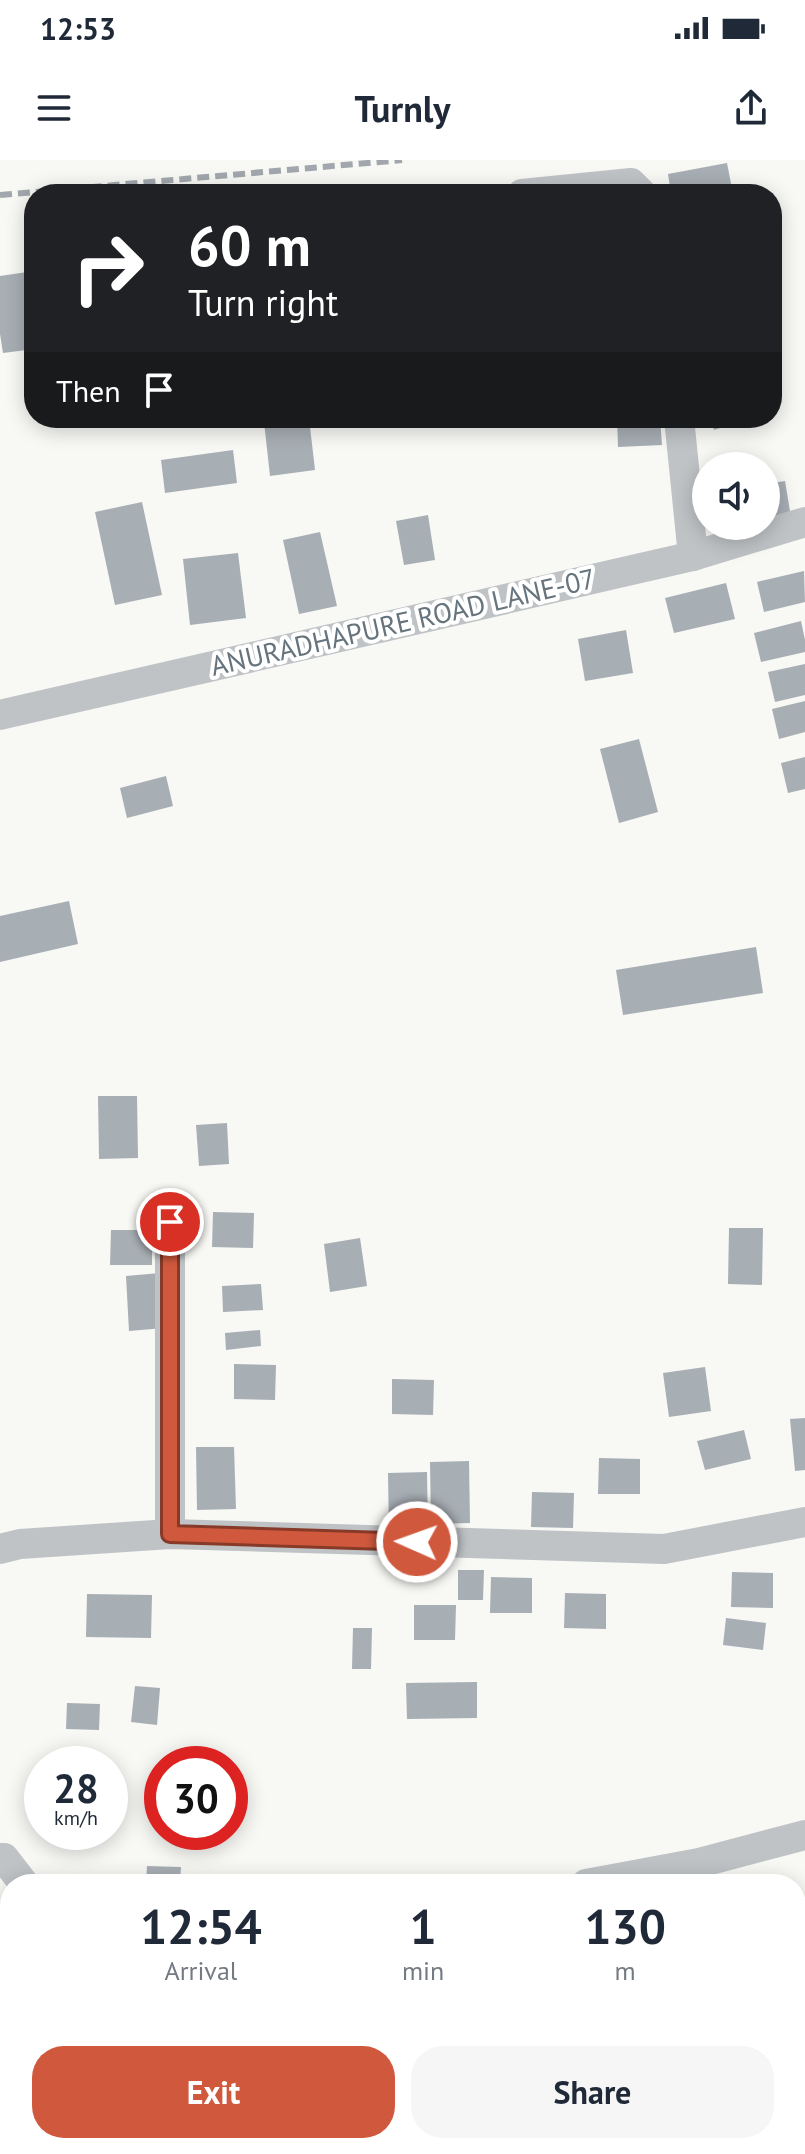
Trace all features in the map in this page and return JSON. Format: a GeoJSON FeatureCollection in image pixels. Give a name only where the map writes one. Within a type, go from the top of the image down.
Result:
{"type":"FeatureCollection","features":[{"type":"Feature","properties":{"kind":"street"},"geometry":{"type":"LineString","coordinates":[[680,428],[693,556]]}},
{"type":"Feature","properties":{"kind":"street","name":"ANURADHAPURE ROAD LANE-07"},"geometry":{"type":"LineString","coordinates":[[0,715],[693,556],[805,522]]}},
{"type":"Feature","properties":{"kind":"street"},"geometry":{"type":"LineString","coordinates":[[170,1222],[170,1534]]}},
{"type":"Feature","properties":{"kind":"street"},"geometry":{"type":"LineString","coordinates":[[0,1549],[20,1544],[170,1534],[664,1549],[805,1522]]}},
{"type":"Feature","properties":{"kind":"street"},"geometry":{"type":"LineString","coordinates":[[640,1874],[699,1863],[805,1835]]}},
{"type":"Feature","properties":{"kind":"street"},"geometry":{"type":"LineString","coordinates":[[0,1858],[4,1858],[16,1874]]}},
{"type":"Feature","properties":{"kind":"building"},"geometry":{"type":"Polygon","coordinates":[[[727,163],[731,184],[670,184],[668,174],[727,163]]]}},
{"type":"Feature","properties":{"kind":"building"},"geometry":{"type":"Polygon","coordinates":[[[24,272],[24,350],[3,353],[0,276],[24,272]]]}},
{"type":"Feature","properties":{"kind":"building"},"geometry":{"type":"Polygon","coordinates":[[[265,428],[310,428],[315,470],[270,476],[265,428]]]}},
{"type":"Feature","properties":{"kind":"building"},"geometry":{"type":"Polygon","coordinates":[[[617,428],[661,428],[662,445],[618,447],[617,428]]]}},
{"type":"Feature","properties":{"kind":"building"},"geometry":{"type":"Polygon","coordinates":[[[233,450],[237,483],[165,493],[161,460],[233,450]]]}},
{"type":"Feature","properties":{"kind":"building"},"geometry":{"type":"Polygon","coordinates":[[[785,481],[791,517],[780,519],[780,482],[785,481]]]}},
{"type":"Feature","properties":{"kind":"building"},"geometry":{"type":"Polygon","coordinates":[[[142,502],[162,595],[115,605],[95,512],[142,502]]]}},
{"type":"Feature","properties":{"kind":"building"},"geometry":{"type":"Polygon","coordinates":[[[428,515],[435,560],[404,565],[396,521],[428,515]]]}},
{"type":"Feature","properties":{"kind":"building"},"geometry":{"type":"Polygon","coordinates":[[[320,532],[337,606],[299,614],[283,540],[320,532]]]}},
{"type":"Feature","properties":{"kind":"building"},"geometry":{"type":"Polygon","coordinates":[[[238,553],[246,618],[190,625],[183,559],[238,553]]]}},
{"type":"Feature","properties":{"kind":"building"},"geometry":{"type":"Polygon","coordinates":[[[804,571],[805,602],[764,612],[757,582],[804,571]]]}},
{"type":"Feature","properties":{"kind":"building"},"geometry":{"type":"Polygon","coordinates":[[[726,583],[735,619],[674,633],[665,598],[726,583]]]}},
{"type":"Feature","properties":{"kind":"building"},"geometry":{"type":"Polygon","coordinates":[[[801,621],[805,652],[761,662],[754,633],[801,621]]]}},
{"type":"Feature","properties":{"kind":"building"},"geometry":{"type":"Polygon","coordinates":[[[626,630],[633,673],[585,681],[578,639],[626,630]]]}},
{"type":"Feature","properties":{"kind":"building"},"geometry":{"type":"Polygon","coordinates":[[[805,664],[805,695],[775,702],[768,672],[805,664]]]}},
{"type":"Feature","properties":{"kind":"building"},"geometry":{"type":"Polygon","coordinates":[[[805,701],[805,732],[779,739],[772,709],[805,701]]]}},
{"type":"Feature","properties":{"kind":"building"},"geometry":{"type":"Polygon","coordinates":[[[639,739],[658,812],[619,823],[600,749],[639,739]]]}},
{"type":"Feature","properties":{"kind":"building"},"geometry":{"type":"Polygon","coordinates":[[[805,757],[805,789],[788,793],[781,763],[805,757]]]}},
{"type":"Feature","properties":{"kind":"building"},"geometry":{"type":"Polygon","coordinates":[[[166,776],[173,806],[127,818],[120,788],[166,776]]]}},
{"type":"Feature","properties":{"kind":"building"},"geometry":{"type":"Polygon","coordinates":[[[69,901],[78,944],[0,962],[0,916],[69,901]]]}},
{"type":"Feature","properties":{"kind":"building"},"geometry":{"type":"Polygon","coordinates":[[[756,947],[763,993],[623,1015],[616,970],[756,947]]]}},
{"type":"Feature","properties":{"kind":"building"},"geometry":{"type":"Polygon","coordinates":[[[98,1096],[137,1096],[138,1158],[99,1159],[98,1096]]]}},
{"type":"Feature","properties":{"kind":"building"},"geometry":{"type":"Polygon","coordinates":[[[227,1123],[229,1164],[199,1166],[196,1125],[227,1123]]]}},
{"type":"Feature","properties":{"kind":"building"},"geometry":{"type":"Polygon","coordinates":[[[213,1212],[254,1213],[253,1248],[212,1247],[213,1212]]]}},
{"type":"Feature","properties":{"kind":"building"},"geometry":{"type":"Polygon","coordinates":[[[729,1228],[763,1228],[762,1285],[728,1284],[729,1228]]]}},
{"type":"Feature","properties":{"kind":"building"},"geometry":{"type":"Polygon","coordinates":[[[111,1230],[152,1230],[152,1265],[110,1265],[111,1230]]]}},
{"type":"Feature","properties":{"kind":"building"},"geometry":{"type":"Polygon","coordinates":[[[360,1238],[367,1286],[330,1292],[324,1244],[360,1238]]]}},
{"type":"Feature","properties":{"kind":"building"},"geometry":{"type":"Polygon","coordinates":[[[160,1273],[164,1328],[129,1331],[126,1276],[160,1273]]]}},
{"type":"Feature","properties":{"kind":"building"},"geometry":{"type":"Polygon","coordinates":[[[261,1284],[263,1310],[223,1312],[222,1286],[261,1284]]]}},
{"type":"Feature","properties":{"kind":"building"},"geometry":{"type":"Polygon","coordinates":[[[260,1330],[261,1346],[226,1350],[225,1333],[260,1330]]]}},
{"type":"Feature","properties":{"kind":"building"},"geometry":{"type":"Polygon","coordinates":[[[234,1364],[276,1365],[275,1400],[234,1399],[234,1364]]]}},
{"type":"Feature","properties":{"kind":"building"},"geometry":{"type":"Polygon","coordinates":[[[705,1367],[711,1411],[669,1417],[663,1373],[705,1367]]]}},
{"type":"Feature","properties":{"kind":"building"},"geometry":{"type":"Polygon","coordinates":[[[392,1379],[434,1380],[433,1415],[392,1414],[392,1379]]]}},
{"type":"Feature","properties":{"kind":"building"},"geometry":{"type":"Polygon","coordinates":[[[805,1418],[805,1470],[795,1471],[790,1419],[805,1418]]]}},
{"type":"Feature","properties":{"kind":"building"},"geometry":{"type":"Polygon","coordinates":[[[744,1430],[751,1459],[705,1470],[697,1441],[744,1430]]]}},
{"type":"Feature","properties":{"kind":"building"},"geometry":{"type":"Polygon","coordinates":[[[196,1447],[234,1447],[236,1509],[197,1510],[196,1447]]]}},
{"type":"Feature","properties":{"kind":"building"},"geometry":{"type":"Polygon","coordinates":[[[599,1458],[640,1459],[640,1494],[598,1494],[599,1458]]]}},
{"type":"Feature","properties":{"kind":"building"},"geometry":{"type":"Polygon","coordinates":[[[469,1461],[470,1523],[431,1524],[430,1462],[469,1461]]]}},
{"type":"Feature","properties":{"kind":"building"},"geometry":{"type":"Polygon","coordinates":[[[427,1472],[428,1534],[389,1535],[388,1473],[427,1472]]]}},
{"type":"Feature","properties":{"kind":"building"},"geometry":{"type":"Polygon","coordinates":[[[532,1492],[574,1493],[573,1528],[531,1527],[532,1492]]]}},
{"type":"Feature","properties":{"kind":"building"},"geometry":{"type":"Polygon","coordinates":[[[458,1570],[484,1570],[483,1600],[458,1600],[458,1570]]]}},
{"type":"Feature","properties":{"kind":"building"},"geometry":{"type":"Polygon","coordinates":[[[732,1572],[773,1573],[773,1608],[731,1607],[732,1572]]]}},
{"type":"Feature","properties":{"kind":"building"},"geometry":{"type":"Polygon","coordinates":[[[491,1577],[532,1578],[532,1613],[490,1613],[491,1577]]]}},
{"type":"Feature","properties":{"kind":"building"},"geometry":{"type":"Polygon","coordinates":[[[565,1593],[606,1594],[606,1629],[564,1628],[565,1593]]]}},
{"type":"Feature","properties":{"kind":"building"},"geometry":{"type":"Polygon","coordinates":[[[87,1594],[152,1595],[151,1638],[86,1637],[87,1594]]]}},
{"type":"Feature","properties":{"kind":"building"},"geometry":{"type":"Polygon","coordinates":[[[414,1605],[456,1605],[455,1640],[414,1640],[414,1605]]]}},
{"type":"Feature","properties":{"kind":"building"},"geometry":{"type":"Polygon","coordinates":[[[726,1618],[766,1623],[763,1650],[723,1645],[726,1618]]]}},
{"type":"Feature","properties":{"kind":"building"},"geometry":{"type":"Polygon","coordinates":[[[353,1628],[372,1628],[371,1669],[352,1669],[353,1628]]]}},
{"type":"Feature","properties":{"kind":"building"},"geometry":{"type":"Polygon","coordinates":[[[477,1682],[477,1718],[407,1719],[406,1683],[477,1682]]]}},
{"type":"Feature","properties":{"kind":"building"},"geometry":{"type":"Polygon","coordinates":[[[135,1686],[160,1688],[157,1725],[131,1722],[135,1686]]]}},
{"type":"Feature","properties":{"kind":"building"},"geometry":{"type":"Polygon","coordinates":[[[67,1703],[100,1704],[99,1730],[66,1729],[67,1703]]]}},
{"type":"Feature","properties":{"kind":"building"},"geometry":{"type":"Polygon","coordinates":[[[147,1866],[181,1867],[181,1874],[147,1874],[147,1866]]]}},
{"type":"Feature","properties":{"kind":"railway"},"geometry":{"type":"LineString","coordinates":[[126,184],[402,160]]}},
{"type":"Feature","properties":{"kind":"railway"},"geometry":{"type":"LineString","coordinates":[[0,195],[24,193]]}},
{"type":"Feature","properties":{"kind":"route"},"geometry":{"type":"LineString","coordinates":[[170,1222],[170,1534],[417,1542]]}}]}
